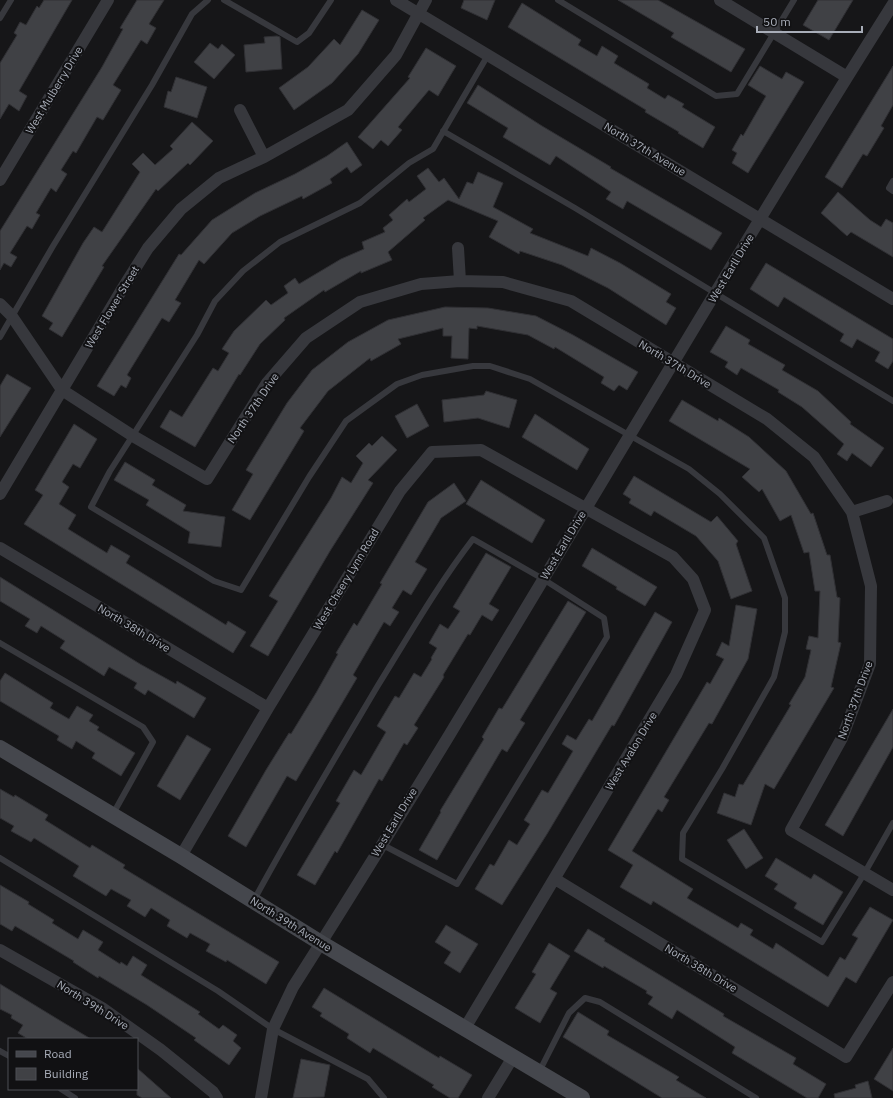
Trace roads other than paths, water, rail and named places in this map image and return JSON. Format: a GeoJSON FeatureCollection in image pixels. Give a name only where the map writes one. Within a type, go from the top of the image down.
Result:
{"type":"FeatureCollection","features":[{"type":"Feature","properties":{"kind":"street","name":"West Mulberry Drive"},"geometry":{"type":"LineString","coordinates":[[0,180],[108,0]]}},
{"type":"Feature","properties":{"kind":"street","name":"North 37th Avenue"},"geometry":{"type":"LineString","coordinates":[[396,0],[893,299]]}},
{"type":"Feature","properties":{"kind":"street","name":"West Flower Street"},"geometry":{"type":"LineString","coordinates":[[0,494],[148,248],[181,209],[219,178],[264,157],[348,110],[396,55],[426,0]]}},
{"type":"Feature","properties":{"kind":"street"},"geometry":{"type":"LineString","coordinates":[[720,0],[847,77]]}},
{"type":"Feature","properties":{"kind":"street","name":"West Earll Drive"},"geometry":{"type":"LineString","coordinates":[[261,1098],[273,1029],[293,987],[543,579],[760,218],[893,4]]}},
{"type":"Feature","properties":{"kind":"street"},"geometry":{"type":"LineString","coordinates":[[240,110],[264,157]]}},
{"type":"Feature","properties":{"kind":"street"},"geometry":{"type":"LineString","coordinates":[[458,248],[460,281]]}},
{"type":"Feature","properties":{"kind":"street","name":"North 37th Drive"},"geometry":{"type":"LineString","coordinates":[[62,390],[133,436],[207,479],[267,383],[306,338],[360,302],[421,284],[460,281],[503,282],[571,301],[767,419],[814,457],[852,512],[871,586],[870,664],[842,738],[791,830],[864,874]]}},
{"type":"Feature","properties":{"kind":"street"},"geometry":{"type":"LineString","coordinates":[[0,304],[11,315],[62,390]]}},
{"type":"Feature","properties":{"kind":"street","name":"West Cheery Lynn Road"},"geometry":{"type":"LineString","coordinates":[[181,856],[268,708],[400,491],[432,452],[481,450],[584,509]]}},
{"type":"Feature","properties":{"kind":"street"},"geometry":{"type":"LineString","coordinates":[[852,512],[887,501]]}},
{"type":"Feature","properties":{"kind":"street","name":"West Avalon Drive"},"geometry":{"type":"LineString","coordinates":[[465,1028],[676,675],[704,610],[693,579],[673,556],[584,509]]}},
{"type":"Feature","properties":{"kind":"street","name":"North 38th Drive"},"geometry":{"type":"LineString","coordinates":[[0,548],[268,708]]}},
{"type":"Feature","properties":{"kind":"street","name":"North 39th Avenue"},"geometry":{"type":"LineString","coordinates":[[0,748],[254,900],[321,943],[582,1098]]}},
{"type":"Feature","properties":{"kind":"street"},"geometry":{"type":"LineString","coordinates":[[864,874],[893,890]]}},
{"type":"Feature","properties":{"kind":"street","name":"North 38th Drive"},"geometry":{"type":"LineString","coordinates":[[555,879],[846,1057],[893,982]]}},
{"type":"Feature","properties":{"kind":"street","name":"North 39th Drive"},"geometry":{"type":"LineString","coordinates":[[0,950],[102,1008],[161,1050],[213,1092],[218,1098]]}},
{"type":"Feature","properties":{"kind":"street"},"geometry":{"type":"LineString","coordinates":[[488,1098],[513,1057]]}},
{"type":"Feature","properties":{"kind":"lane"},"geometry":{"type":"LineString","coordinates":[[0,18],[11,0]]}},
{"type":"Feature","properties":{"kind":"lane"},"geometry":{"type":"LineString","coordinates":[[0,336],[11,315],[152,85],[192,14],[208,0]]}},
{"type":"Feature","properties":{"kind":"lane"},"geometry":{"type":"LineString","coordinates":[[224,0],[297,42],[309,33],[331,0]]}},
{"type":"Feature","properties":{"kind":"lane"},"geometry":{"type":"LineString","coordinates":[[558,0],[680,72],[716,96],[737,94],[794,0]]}},
{"type":"Feature","properties":{"kind":"lane"},"geometry":{"type":"LineString","coordinates":[[488,55],[433,149],[409,164],[360,202],[280,242],[243,271],[215,301],[197,335],[110,471],[91,507],[214,581],[241,590],[309,477],[346,421],[397,384],[422,375],[473,366],[490,366],[530,379],[689,469],[720,494],[764,538],[785,598],[786,632],[774,677],[722,769],[683,833],[682,859],[822,942],[893,824]]}},
{"type":"Feature","properties":{"kind":"lane"},"geometry":{"type":"LineString","coordinates":[[443,131],[575,208],[893,402]]}},
{"type":"Feature","properties":{"kind":"lane"},"geometry":{"type":"LineString","coordinates":[[893,181],[889,188],[893,191]]}},
{"type":"Feature","properties":{"kind":"lane"},"geometry":{"type":"LineString","coordinates":[[254,900],[290,834],[412,629],[451,567],[472,539],[543,579],[604,618],[607,637],[457,884],[381,844]]}},
{"type":"Feature","properties":{"kind":"lane"},"geometry":{"type":"LineString","coordinates":[[0,643],[143,727],[153,742],[112,814]]}},
{"type":"Feature","properties":{"kind":"lane"},"geometry":{"type":"LineString","coordinates":[[0,858],[218,991],[273,1029],[368,1079],[384,1098]]}},
{"type":"Feature","properties":{"kind":"lane"},"geometry":{"type":"LineString","coordinates":[[539,1072],[569,1013],[584,998],[600,1002],[756,1098]]}},
{"type":"Feature","properties":{"kind":"lane"},"geometry":{"type":"LineString","coordinates":[[63,1090],[75,1098]]}}]}
